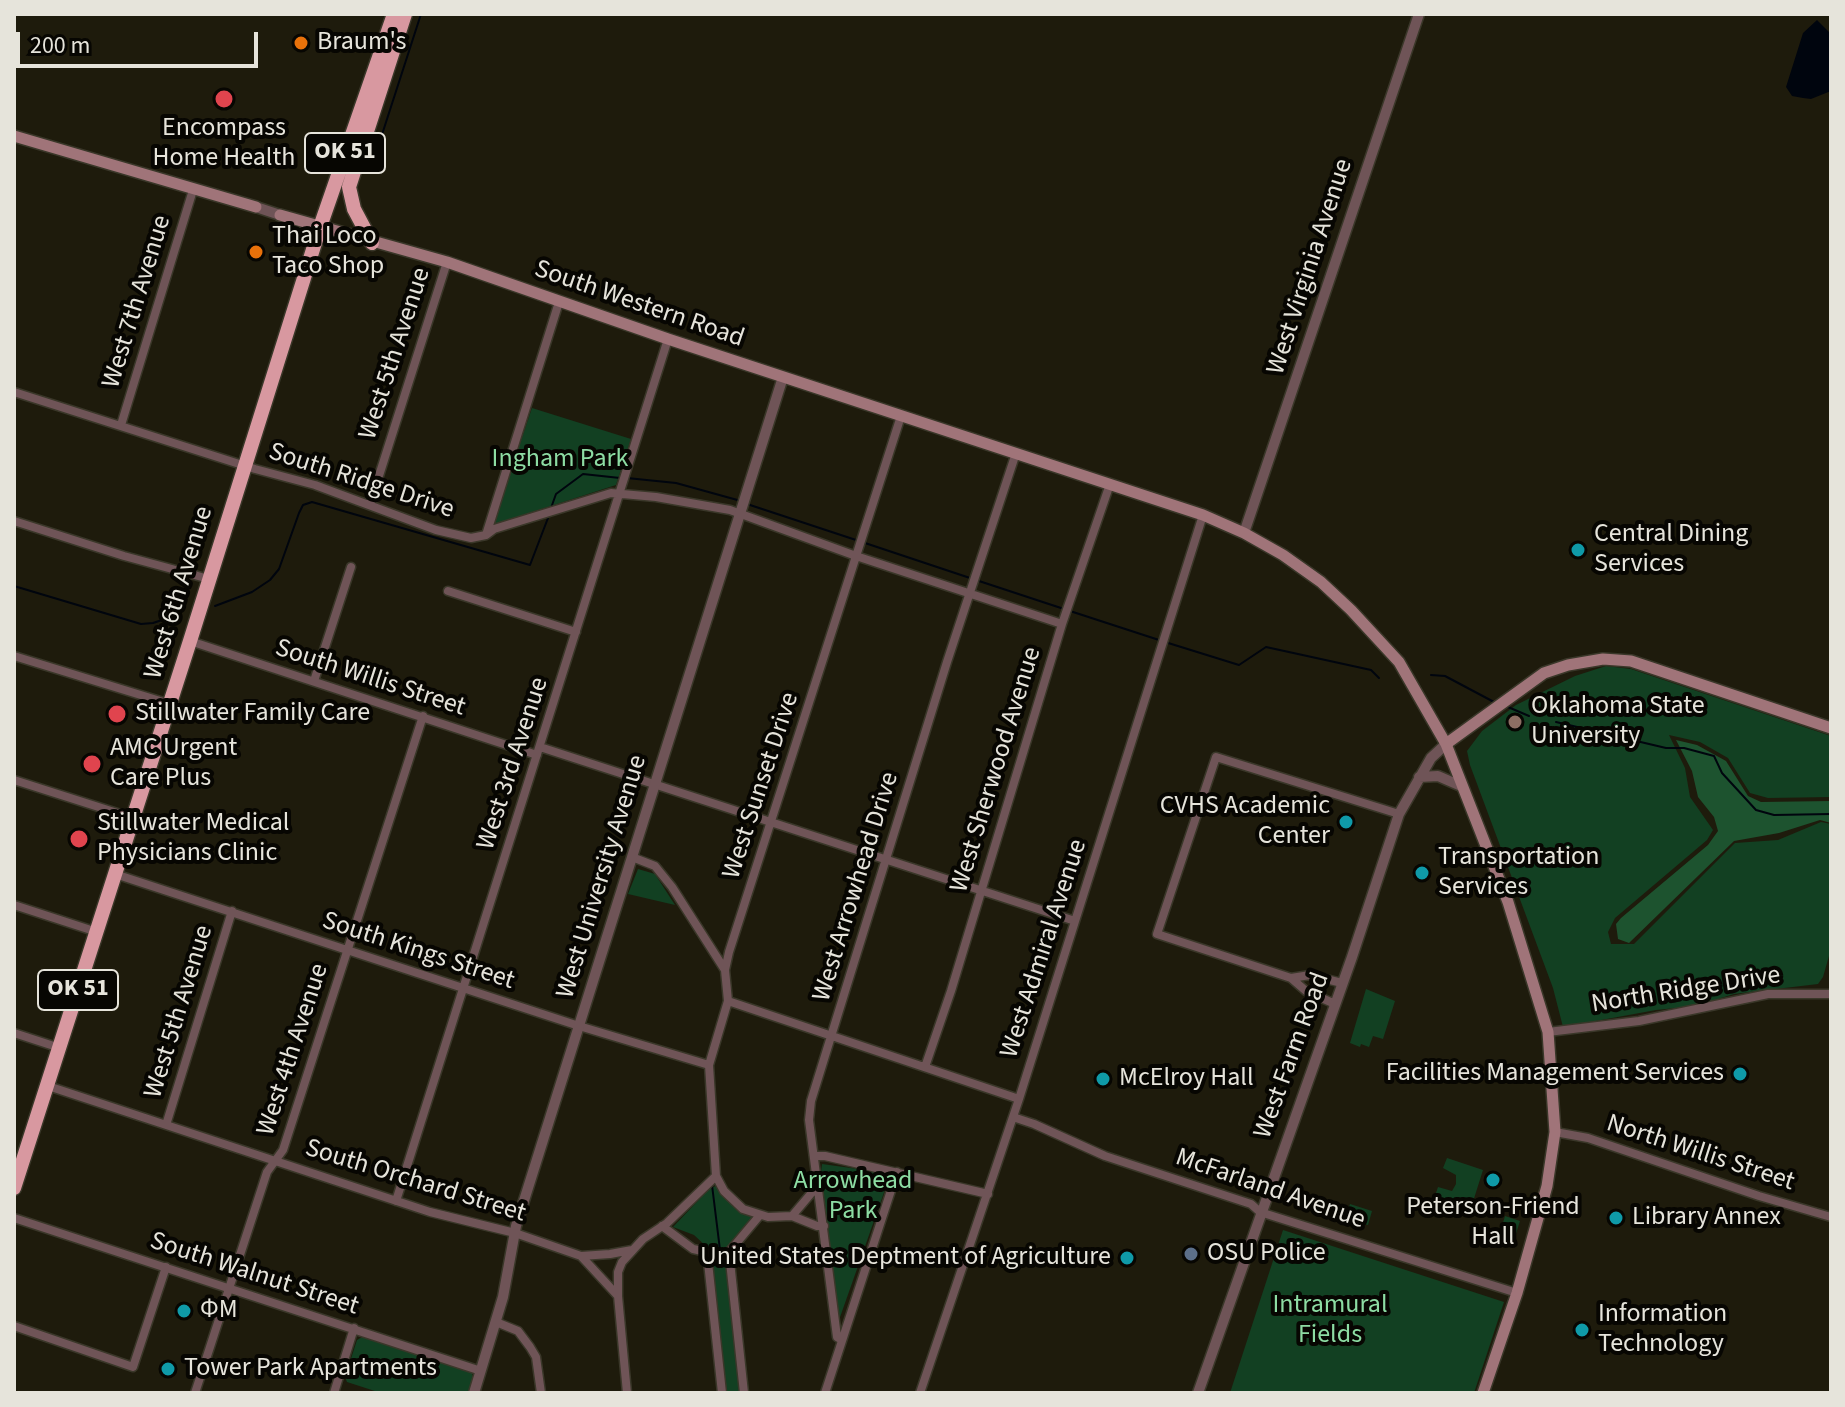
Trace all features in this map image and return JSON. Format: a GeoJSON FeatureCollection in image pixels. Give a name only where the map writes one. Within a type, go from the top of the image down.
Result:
{"type":"FeatureCollection","features":[{"type":"Feature","properties":{"kind":"highway","name":"West 6th Avenue"},"geometry":{"type":"LineString","coordinates":[[14,1188],[18,1159],[48,1086],[320,227],[394,14]]}},
{"type":"Feature","properties":{"kind":"highway"},"geometry":{"type":"LineString","coordinates":[[372,243],[354,209],[349,187],[405,14]]}},
{"type":"Feature","properties":{"kind":"main road","name":"South Western Road"},"geometry":{"type":"LineString","coordinates":[[14,136],[256,207]]}},
{"type":"Feature","properties":{"kind":"main road","name":"South Western Road"},"geometry":{"type":"LineString","coordinates":[[280,215],[447,262],[668,339],[1203,515],[1283,555],[1321,582],[1381,640],[1415,688],[1446,744],[1508,902],[1548,1032],[1555,1132],[1543,1201],[1517,1293],[1483,1393]]}},
{"type":"Feature","properties":{"kind":"main road"},"geometry":{"type":"LineString","coordinates":[[1446,744],[1544,673],[1603,659],[1631,661],[1831,728]]}},
{"type":"Feature","properties":{"kind":"street","name":"West Virginia Avenue"},"geometry":{"type":"LineString","coordinates":[[1244,533],[1419,14]]}},
{"type":"Feature","properties":{"kind":"street","name":"West 7th Avenue"},"geometry":{"type":"LineString","coordinates":[[121,425],[193,190]]}},
{"type":"Feature","properties":{"kind":"street","name":"South Western Road"},"geometry":{"type":"LineString","coordinates":[[256,207],[280,215]]}},
{"type":"Feature","properties":{"kind":"street","name":"West 5th Avenue"},"geometry":{"type":"LineString","coordinates":[[370,504],[447,262]]}},
{"type":"Feature","properties":{"kind":"street"},"geometry":{"type":"LineString","coordinates":[[486,535],[559,302]]}},
{"type":"Feature","properties":{"kind":"street","name":"West 3rd Avenue"},"geometry":{"type":"LineString","coordinates":[[396,1201],[668,339]]}},
{"type":"Feature","properties":{"kind":"street","name":"West University Avenue"},"geometry":{"type":"LineString","coordinates":[[474,1393],[496,1322],[515,1233],[783,377]]}},
{"type":"Feature","properties":{"kind":"street","name":"South Ridge Drive"},"geometry":{"type":"LineString","coordinates":[[14,392],[245,466],[315,485],[436,530],[471,538],[619,492],[742,506],[856,556],[1064,619]]}},
{"type":"Feature","properties":{"kind":"street","name":"West Sunset Drive"},"geometry":{"type":"LineString","coordinates":[[716,1176],[709,1065],[728,1001],[725,970],[901,416]]}},
{"type":"Feature","properties":{"kind":"street","name":"West Arrowhead Drive"},"geometry":{"type":"LineString","coordinates":[[842,1340],[837,1337],[809,1120],[811,1101],[1016,453]]}},
{"type":"Feature","properties":{"kind":"street","name":"West Sherwood Avenue"},"geometry":{"type":"LineString","coordinates":[[925,1067],[1064,619],[1110,484]]}},
{"type":"Feature","properties":{"kind":"street","name":"West Admiral Avenue"},"geometry":{"type":"LineString","coordinates":[[920,1393],[1019,1099],[1203,515]]}},
{"type":"Feature","properties":{"kind":"street"},"geometry":{"type":"LineString","coordinates":[[14,521],[209,579]]}},
{"type":"Feature","properties":{"kind":"street"},"geometry":{"type":"LineString","coordinates":[[314,681],[351,567]]}},
{"type":"Feature","properties":{"kind":"street"},"geometry":{"type":"LineString","coordinates":[[448,591],[576,632]]}},
{"type":"Feature","properties":{"kind":"street","name":"South Willis Street"},"geometry":{"type":"LineString","coordinates":[[190,641],[423,716],[772,821],[1075,921]]}},
{"type":"Feature","properties":{"kind":"street"},"geometry":{"type":"LineString","coordinates":[[14,656],[170,704]]}},
{"type":"Feature","properties":{"kind":"street","name":"West 4th Avenue"},"geometry":{"type":"LineString","coordinates":[[195,1393],[267,1172],[277,1161],[423,716]]}},
{"type":"Feature","properties":{"kind":"street","name":"West Farm Road"},"geometry":{"type":"LineString","coordinates":[[1198,1393],[1399,814],[1431,758],[1446,744]]}},
{"type":"Feature","properties":{"kind":"street"},"geometry":{"type":"LineString","coordinates":[[1335,1004],[1306,991],[1291,978],[1157,934],[1216,757],[1399,814]]}},
{"type":"Feature","properties":{"kind":"street"},"geometry":{"type":"LineString","coordinates":[[1419,777],[1438,776],[1461,786]]}},
{"type":"Feature","properties":{"kind":"street"},"geometry":{"type":"LineString","coordinates":[[14,780],[133,818]]}},
{"type":"Feature","properties":{"kind":"street"},"geometry":{"type":"LineString","coordinates":[[632,857],[655,866],[725,970]]}},
{"type":"Feature","properties":{"kind":"street","name":"South Kings Street"},"geometry":{"type":"LineString","coordinates":[[115,874],[579,1026],[709,1065]]}},
{"type":"Feature","properties":{"kind":"street"},"geometry":{"type":"LineString","coordinates":[[14,905],[97,932]]}},
{"type":"Feature","properties":{"kind":"street","name":"West 5th Avenue"},"geometry":{"type":"LineString","coordinates":[[166,1125],[232,911]]}},
{"type":"Feature","properties":{"kind":"street"},"geometry":{"type":"LineString","coordinates":[[1291,978],[1310,975],[1342,983]]}},
{"type":"Feature","properties":{"kind":"street","name":"North Ridge Drive"},"geometry":{"type":"LineString","coordinates":[[1548,1032],[1639,1021],[1768,994],[1831,994]]}},
{"type":"Feature","properties":{"kind":"street"},"geometry":{"type":"LineString","coordinates":[[728,1001],[1019,1099]]}},
{"type":"Feature","properties":{"kind":"street"},"geometry":{"type":"LineString","coordinates":[[14,1033],[60,1048]]}},
{"type":"Feature","properties":{"kind":"street","name":"South Orchard Street"},"geometry":{"type":"LineString","coordinates":[[48,1086],[430,1212],[515,1233],[581,1256],[618,1296]]}},
{"type":"Feature","properties":{"kind":"street","name":"McFarland Avenue"},"geometry":{"type":"LineString","coordinates":[[1013,1117],[1105,1156],[1251,1204],[1260,1212],[1517,1293]]}},
{"type":"Feature","properties":{"kind":"street","name":"North Willis Street"},"geometry":{"type":"LineString","coordinates":[[1555,1132],[1588,1138],[1831,1217]]}},
{"type":"Feature","properties":{"kind":"street"},"geometry":{"type":"LineString","coordinates":[[815,1156],[988,1194]]}},
{"type":"Feature","properties":{"kind":"street"},"geometry":{"type":"LineString","coordinates":[[825,1393],[897,1172]]}},
{"type":"Feature","properties":{"kind":"street"},"geometry":{"type":"LineString","coordinates":[[627,1393],[618,1296],[618,1272],[622,1262],[716,1176],[724,1191],[743,1209],[760,1215],[792,1216],[824,1226]]}},
{"type":"Feature","properties":{"kind":"street"},"geometry":{"type":"LineString","coordinates":[[792,1216],[819,1188]]}},
{"type":"Feature","properties":{"kind":"street"},"geometry":{"type":"LineString","coordinates":[[662,1226],[693,1249],[721,1255],[729,1252],[760,1215]]}},
{"type":"Feature","properties":{"kind":"street","name":"South Walnut Street"},"geometry":{"type":"LineString","coordinates":[[14,1218],[481,1371]]}},
{"type":"Feature","properties":{"kind":"street"},"geometry":{"type":"LineString","coordinates":[[581,1256],[634,1249]]}},
{"type":"Feature","properties":{"kind":"street"},"geometry":{"type":"LineString","coordinates":[[729,1252],[744,1393]]}},
{"type":"Feature","properties":{"kind":"street"},"geometry":{"type":"LineString","coordinates":[[707,1253],[722,1393]]}},
{"type":"Feature","properties":{"kind":"street"},"geometry":{"type":"LineString","coordinates":[[14,1326],[133,1367],[166,1267]]}},
{"type":"Feature","properties":{"kind":"street"},"geometry":{"type":"LineString","coordinates":[[496,1322],[518,1331],[530,1347],[536,1357],[541,1393]]}},
{"type":"Feature","properties":{"kind":"street"},"geometry":{"type":"LineString","coordinates":[[334,1393],[354,1328]]}},
{"type":"Feature","properties":{"kind":"green space","name":"Ingham Park"},"geometry":{"type":"Polygon","coordinates":[[[532,408],[631,439],[616,485],[492,525],[532,408]]]}},
{"type":"Feature","properties":{"kind":"green space"},"geometry":{"type":"Polygon","coordinates":[[[1606,666],[1631,669],[1831,736],[1831,797],[1768,798],[1750,793],[1728,758],[1700,742],[1669,735],[1685,768],[1690,797],[1713,830],[1707,840],[1615,918],[1608,932],[1611,944],[1634,944],[1735,843],[1778,840],[1821,822],[1831,824],[1831,949],[1818,984],[1734,994],[1696,1006],[1563,1027],[1553,988],[1467,751],[1482,731],[1516,705],[1575,676],[1606,666]]]}},
{"type":"Feature","properties":{"kind":"green space"},"geometry":{"type":"Polygon","coordinates":[[[1676,740],[1697,745],[1726,761],[1748,796],[1761,802],[1831,801],[1831,823],[1820,820],[1779,833],[1734,841],[1629,943],[1618,939],[1616,924],[1708,845],[1718,831],[1714,817],[1698,797],[1692,771],[1676,740]]]}},
{"type":"Feature","properties":{"kind":"green space"},"geometry":{"type":"Polygon","coordinates":[[[638,869],[655,874],[675,905],[628,894],[638,869]]]}},
{"type":"Feature","properties":{"kind":"green space"},"geometry":{"type":"Polygon","coordinates":[[[1366,989],[1395,1001],[1383,1039],[1373,1036],[1369,1047],[1361,1044],[1360,1047],[1350,1043],[1366,989]]]}},
{"type":"Feature","properties":{"kind":"green space"},"geometry":{"type":"Polygon","coordinates":[[[1447,1158],[1483,1170],[1471,1208],[1435,1196],[1438,1187],[1452,1191],[1456,1184],[1456,1175],[1443,1168],[1447,1158]]]}},
{"type":"Feature","properties":{"kind":"green space","name":"Arrowhead Park"},"geometry":{"type":"Polygon","coordinates":[[[822,1164],[880,1172],[887,1184],[839,1320],[821,1172],[822,1164]]]}},
{"type":"Feature","properties":{"kind":"green space"},"geometry":{"type":"Polygon","coordinates":[[[716,1186],[754,1216],[732,1243],[716,1251],[709,1249],[694,1235],[673,1227],[710,1188],[716,1186]]]}},
{"type":"Feature","properties":{"kind":"green space"},"geometry":{"type":"Polygon","coordinates":[[[1350,1204],[1372,1211],[1368,1225],[1345,1218],[1350,1204]]]}},
{"type":"Feature","properties":{"kind":"green space"},"geometry":{"type":"Polygon","coordinates":[[[1505,1216],[1520,1221],[1513,1243],[1498,1239],[1505,1216]]]}},
{"type":"Feature","properties":{"kind":"green space","name":"Intramural Fields"},"geometry":{"type":"Polygon","coordinates":[[[1283,1230],[1504,1302],[1474,1393],[1230,1393],[1283,1230]]]}},
{"type":"Feature","properties":{"kind":"green space"},"geometry":{"type":"Polygon","coordinates":[[[717,1262],[722,1262],[727,1268],[742,1393],[726,1393],[712,1268],[717,1262]]]}},
{"type":"Feature","properties":{"kind":"green space"},"geometry":{"type":"Polygon","coordinates":[[[362,1337],[472,1373],[468,1393],[381,1393],[347,1382],[345,1377],[357,1340],[362,1337]]]}},
{"type":"Feature","properties":{"kind":"shaded area"},"geometry":{"type":"Polygon","coordinates":[[[1817,20],[1831,34],[1831,91],[1811,99],[1792,96],[1786,87],[1803,33],[1817,20]]]}},
{"type":"Feature","properties":{"kind":"shaded area"},"geometry":{"type":"Polygon","coordinates":[[[267,146],[284,151],[281,167],[265,159],[267,146]]]}},
{"type":"Feature","properties":{"kind":"waterway"},"geometry":{"type":"LineString","coordinates":[[377,150],[421,14]]}},
{"type":"Feature","properties":{"kind":"waterway"},"geometry":{"type":"LineString","coordinates":[[551,508],[556,494],[583,474],[620,478]]}},
{"type":"Feature","properties":{"kind":"waterway"},"geometry":{"type":"LineString","coordinates":[[627,478],[676,483],[741,501]]}},
{"type":"Feature","properties":{"kind":"waterway"},"geometry":{"type":"LineString","coordinates":[[215,606],[252,592],[270,580],[279,569],[303,505],[312,502],[530,565],[548,518]]}},
{"type":"Feature","properties":{"kind":"waterway"},"geometry":{"type":"LineString","coordinates":[[747,504],[859,541]]}},
{"type":"Feature","properties":{"kind":"waterway"},"geometry":{"type":"LineString","coordinates":[[865,543],[973,579]]}},
{"type":"Feature","properties":{"kind":"waterway"},"geometry":{"type":"LineString","coordinates":[[979,581],[1064,609]]}},
{"type":"Feature","properties":{"kind":"waterway"},"geometry":{"type":"LineString","coordinates":[[14,586],[141,624],[180,614]]}},
{"type":"Feature","properties":{"kind":"waterway"},"geometry":{"type":"LineString","coordinates":[[1070,611],[1159,640]]}},
{"type":"Feature","properties":{"kind":"waterway"},"geometry":{"type":"LineString","coordinates":[[1165,642],[1239,665],[1266,647],[1371,670],[1379,678]]}},
{"type":"Feature","properties":{"kind":"waterway"},"geometry":{"type":"LineString","coordinates":[[1431,675],[1445,676],[1494,702]]}},
{"type":"Feature","properties":{"kind":"waterway"},"geometry":{"type":"LineString","coordinates":[[1508,707],[1529,716]]}},
{"type":"Feature","properties":{"kind":"waterway"},"geometry":{"type":"LineString","coordinates":[[1556,722],[1714,756],[1722,773],[1756,810],[1774,815],[1831,814]]}},
{"type":"Feature","properties":{"kind":"waterway"},"geometry":{"type":"LineString","coordinates":[[712,1185],[720,1250]]}},
{"type":"Feature","properties":{"kind":"place","name":"Braum's"},"geometry":{"type":"Point","coordinates":[301,43]}},
{"type":"Feature","properties":{"kind":"place","name":"Encompass Home Health"},"geometry":{"type":"Point","coordinates":[224,99]}},
{"type":"Feature","properties":{"kind":"place","name":"Thai Loco Taco Shop"},"geometry":{"type":"Point","coordinates":[256,252]}},
{"type":"Feature","properties":{"kind":"place","name":"Central Dining Services"},"geometry":{"type":"Point","coordinates":[1578,550]}},
{"type":"Feature","properties":{"kind":"place","name":"Stillwater Family Care"},"geometry":{"type":"Point","coordinates":[117,714]}},
{"type":"Feature","properties":{"kind":"place","name":"Oklahoma State University"},"geometry":{"type":"Point","coordinates":[1515,722]}},
{"type":"Feature","properties":{"kind":"place","name":"AMC Urgent Care Plus"},"geometry":{"type":"Point","coordinates":[92,764]}},
{"type":"Feature","properties":{"kind":"place","name":"CVHS Academic Center"},"geometry":{"type":"Point","coordinates":[1346,822]}},
{"type":"Feature","properties":{"kind":"place","name":"Stillwater Medical Physicians Clinic"},"geometry":{"type":"Point","coordinates":[79,839]}},
{"type":"Feature","properties":{"kind":"place","name":"Transportation Services"},"geometry":{"type":"Point","coordinates":[1422,873]}},
{"type":"Feature","properties":{"kind":"place","name":"Facilities Management Services"},"geometry":{"type":"Point","coordinates":[1740,1074]}},
{"type":"Feature","properties":{"kind":"place","name":"McElroy Hall"},"geometry":{"type":"Point","coordinates":[1103,1079]}},
{"type":"Feature","properties":{"kind":"place","name":"Peterson-Friend Hall"},"geometry":{"type":"Point","coordinates":[1493,1180]}},
{"type":"Feature","properties":{"kind":"place","name":"Library Annex"},"geometry":{"type":"Point","coordinates":[1616,1218]}},
{"type":"Feature","properties":{"kind":"place","name":"OSU Police"},"geometry":{"type":"Point","coordinates":[1191,1254]}},
{"type":"Feature","properties":{"kind":"place","name":"United States Deptment of Agriculture"},"geometry":{"type":"Point","coordinates":[1127,1258]}},
{"type":"Feature","properties":{"kind":"place","name":"ΦΜ"},"geometry":{"type":"Point","coordinates":[184,1311]}},
{"type":"Feature","properties":{"kind":"place","name":"Information Technology"},"geometry":{"type":"Point","coordinates":[1582,1330]}},
{"type":"Feature","properties":{"kind":"place","name":"Tower Park Apartments"},"geometry":{"type":"Point","coordinates":[168,1369]}}]}
